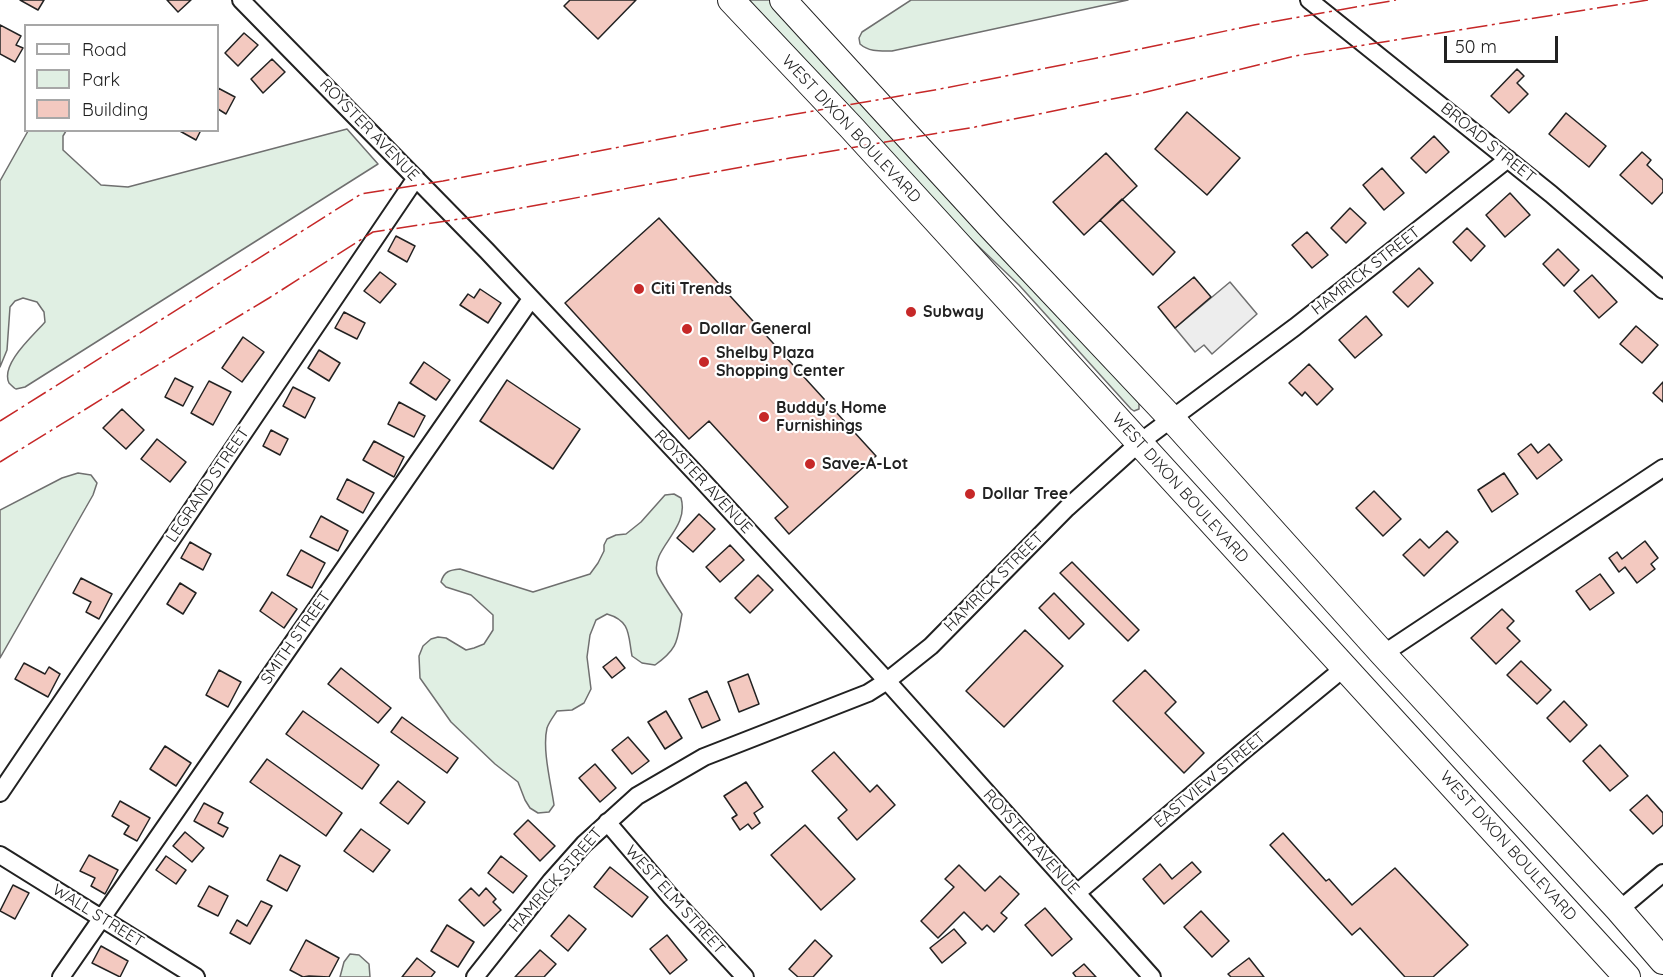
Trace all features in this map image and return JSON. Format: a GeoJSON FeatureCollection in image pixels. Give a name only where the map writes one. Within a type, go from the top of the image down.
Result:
{"type":"FeatureCollection","features":[{"type":"Feature","properties":{"kind":"highway","name":"WEST DIXON BOULEVARD"},"geometry":{"type":"LineString","coordinates":[[731,0],[850,126],[1627,977]]}},
{"type":"Feature","properties":{"kind":"highway"},"geometry":{"type":"LineString","coordinates":[[783,0],[991,227],[1172,418],[1663,961]]}},
{"type":"Feature","properties":{"kind":"street","name":"ROYSTER AVENUE"},"geometry":{"type":"LineString","coordinates":[[241,0],[416,178],[700,478],[887,681],[1152,977]]}},
{"type":"Feature","properties":{"kind":"street","name":"BROAD STREET"},"geometry":{"type":"LineString","coordinates":[[1309,0],[1551,194],[1663,290]]}},
{"type":"Feature","properties":{"kind":"street","name":"HAMRICK STREET"},"geometry":{"type":"LineString","coordinates":[[475,977],[551,881],[584,844],[637,796],[704,757],[759,734],[848,702],[887,681],[931,646],[1067,508],[1139,443],[1295,327],[1508,159]]}},
{"type":"Feature","properties":{"kind":"street","name":"LEGRAND STREET"},"geometry":{"type":"LineString","coordinates":[[0,793],[416,178]]}},
{"type":"Feature","properties":{"kind":"street","name":"SMITH STREET"},"geometry":{"type":"LineString","coordinates":[[61,977],[531,298]]}},
{"type":"Feature","properties":{"kind":"street"},"geometry":{"type":"LineString","coordinates":[[1383,654],[1663,468]]}},
{"type":"Feature","properties":{"kind":"street","name":"EASTVIEW STREET"},"geometry":{"type":"LineString","coordinates":[[1077,893],[1344,668]]}},
{"type":"Feature","properties":{"kind":"street","name":"WEST ELM STREET"},"geometry":{"type":"LineString","coordinates":[[607,822],[671,897],[745,977]]}},
{"type":"Feature","properties":{"kind":"street","name":"WALL STREET"},"geometry":{"type":"LineString","coordinates":[[0,855],[196,977]]}},
{"type":"Feature","properties":{"kind":"street"},"geometry":{"type":"LineString","coordinates":[[1619,910],[1663,873]]}},
{"type":"Feature","properties":{"kind":"green space"},"geometry":{"type":"Polygon","coordinates":[[[748,0],[775,0],[1095,350],[1139,403],[1139,409],[1134,411],[1131,409],[1019,285],[931,201],[748,0]]]}},
{"type":"Feature","properties":{"kind":"green space"},"geometry":{"type":"Polygon","coordinates":[[[911,0],[1128,0],[892,51],[871,50],[860,44],[859,38],[862,32],[911,0]]]}},
{"type":"Feature","properties":{"kind":"green space"},"geometry":{"type":"Polygon","coordinates":[[[347,129],[378,164],[25,387],[16,389],[9,383],[9,367],[26,342],[45,322],[44,312],[37,302],[23,298],[15,301],[10,307],[7,350],[0,367],[0,181],[27,132],[65,132],[63,136],[63,150],[101,185],[128,187],[347,129]]]}},
{"type":"Feature","properties":{"kind":"green space"},"geometry":{"type":"Polygon","coordinates":[[[78,473],[91,475],[97,483],[93,495],[0,658],[0,510],[62,478],[78,473]]]}},
{"type":"Feature","properties":{"kind":"green space"},"geometry":{"type":"Polygon","coordinates":[[[674,494],[681,498],[680,519],[659,555],[657,573],[682,614],[676,643],[669,654],[655,665],[642,663],[632,656],[629,635],[620,621],[607,614],[596,620],[590,635],[587,657],[591,689],[584,703],[572,710],[557,711],[547,728],[546,756],[554,805],[549,812],[538,813],[530,808],[518,782],[495,764],[451,722],[420,678],[419,656],[423,646],[431,639],[446,638],[466,650],[484,644],[493,630],[493,615],[471,595],[446,587],[441,582],[442,578],[448,572],[460,569],[533,592],[590,574],[604,551],[607,539],[626,534],[641,522],[665,495],[674,494]]]}},
{"type":"Feature","properties":{"kind":"green space"},"geometry":{"type":"Polygon","coordinates":[[[350,954],[359,955],[369,964],[370,977],[340,977],[344,962],[350,954]]]}},
{"type":"Feature","properties":{"kind":"shaded area"},"geometry":{"type":"Polygon","coordinates":[[[1230,282],[1257,314],[1212,354],[1204,345],[1195,352],[1175,328],[1230,282]]]}},
{"type":"Feature","properties":{"kind":"building"},"geometry":{"type":"Polygon","coordinates":[[[20,0],[44,0],[38,10],[20,0]]]}},
{"type":"Feature","properties":{"kind":"building"},"geometry":{"type":"Polygon","coordinates":[[[167,0],[191,0],[178,12],[167,0]]]}},
{"type":"Feature","properties":{"kind":"building"},"geometry":{"type":"Polygon","coordinates":[[[570,0],[636,0],[598,39],[564,6],[570,0]]]}},
{"type":"Feature","properties":{"kind":"building"},"geometry":{"type":"Polygon","coordinates":[[[0,25],[21,36],[16,45],[23,48],[15,62],[0,54],[0,25]]]}},
{"type":"Feature","properties":{"kind":"building"},"geometry":{"type":"Polygon","coordinates":[[[244,33],[258,45],[238,66],[225,53],[244,33]]]}},
{"type":"Feature","properties":{"kind":"building"},"geometry":{"type":"Polygon","coordinates":[[[272,59],[285,72],[263,93],[251,79],[272,59]]]}},
{"type":"Feature","properties":{"kind":"building"},"geometry":{"type":"Polygon","coordinates":[[[1517,69],[1524,76],[1517,83],[1528,94],[1509,113],[1491,96],[1517,69]]]}},
{"type":"Feature","properties":{"kind":"building"},"geometry":{"type":"Polygon","coordinates":[[[219,89],[235,97],[226,114],[219,110],[219,89]]]}},
{"type":"Feature","properties":{"kind":"building"},"geometry":{"type":"Polygon","coordinates":[[[1187,112],[1240,158],[1207,195],[1155,149],[1187,112]]]}},
{"type":"Feature","properties":{"kind":"building"},"geometry":{"type":"Polygon","coordinates":[[[1566,113],[1606,146],[1589,167],[1549,134],[1566,113]]]}},
{"type":"Feature","properties":{"kind":"building"},"geometry":{"type":"Polygon","coordinates":[[[182,132],[200,132],[196,140],[182,132]]]}},
{"type":"Feature","properties":{"kind":"building"},"geometry":{"type":"Polygon","coordinates":[[[1434,136],[1449,152],[1426,173],[1411,158],[1434,136]]]}},
{"type":"Feature","properties":{"kind":"building"},"geometry":{"type":"Polygon","coordinates":[[[1642,152],[1651,160],[1647,165],[1663,180],[1663,192],[1652,204],[1620,175],[1642,152]]]}},
{"type":"Feature","properties":{"kind":"building"},"geometry":{"type":"Polygon","coordinates":[[[1106,153],[1137,186],[1084,235],[1053,202],[1106,153]]]}},
{"type":"Feature","properties":{"kind":"building"},"geometry":{"type":"Polygon","coordinates":[[[1382,168],[1404,193],[1384,210],[1363,185],[1382,168]]]}},
{"type":"Feature","properties":{"kind":"building"},"geometry":{"type":"Polygon","coordinates":[[[1510,193],[1530,215],[1505,237],[1486,215],[1510,193]]]}},
{"type":"Feature","properties":{"kind":"building"},"geometry":{"type":"Polygon","coordinates":[[[1122,199],[1175,252],[1153,275],[1100,220],[1122,199]]]}},
{"type":"Feature","properties":{"kind":"building"},"geometry":{"type":"Polygon","coordinates":[[[1350,208],[1366,223],[1346,243],[1331,228],[1350,208]]]}},
{"type":"Feature","properties":{"kind":"building","name":"Shelby Plaza Shopping Center"},"geometry":{"type":"Polygon","coordinates":[[[659,218],[876,456],[789,534],[775,518],[788,507],[709,421],[689,439],[565,303],[659,218]]]}},
{"type":"Feature","properties":{"kind":"building"},"geometry":{"type":"Polygon","coordinates":[[[1467,228],[1485,246],[1471,261],[1453,242],[1467,228]]]}},
{"type":"Feature","properties":{"kind":"building"},"geometry":{"type":"Polygon","coordinates":[[[1307,232],[1328,255],[1312,268],[1292,245],[1307,232]]]}},
{"type":"Feature","properties":{"kind":"building"},"geometry":{"type":"Polygon","coordinates":[[[396,236],[415,246],[407,262],[388,251],[396,236]]]}},
{"type":"Feature","properties":{"kind":"building"},"geometry":{"type":"Polygon","coordinates":[[[1558,249],[1579,270],[1564,286],[1543,264],[1558,249]]]}},
{"type":"Feature","properties":{"kind":"building"},"geometry":{"type":"Polygon","coordinates":[[[1419,268],[1433,283],[1408,307],[1393,292],[1419,268]]]}},
{"type":"Feature","properties":{"kind":"building"},"geometry":{"type":"Polygon","coordinates":[[[380,272],[396,284],[380,303],[364,291],[380,272]]]}},
{"type":"Feature","properties":{"kind":"building"},"geometry":{"type":"Polygon","coordinates":[[[1592,275],[1617,302],[1599,318],[1574,291],[1592,275]]]}},
{"type":"Feature","properties":{"kind":"building"},"geometry":{"type":"Polygon","coordinates":[[[1194,277],[1211,297],[1175,328],[1158,307],[1194,277]]]}},
{"type":"Feature","properties":{"kind":"building"},"geometry":{"type":"Polygon","coordinates":[[[480,289],[501,303],[488,323],[460,305],[468,294],[474,298],[480,289]]]}},
{"type":"Feature","properties":{"kind":"building"},"geometry":{"type":"Polygon","coordinates":[[[344,312],[365,323],[357,339],[335,328],[344,312]]]}},
{"type":"Feature","properties":{"kind":"building"},"geometry":{"type":"Polygon","coordinates":[[[1366,316],[1382,335],[1355,358],[1339,340],[1366,316]]]}},
{"type":"Feature","properties":{"kind":"building"},"geometry":{"type":"Polygon","coordinates":[[[1636,326],[1658,345],[1642,363],[1620,344],[1636,326]]]}},
{"type":"Feature","properties":{"kind":"building"},"geometry":{"type":"Polygon","coordinates":[[[243,337],[264,352],[242,382],[222,368],[243,337]]]}},
{"type":"Feature","properties":{"kind":"building"},"geometry":{"type":"Polygon","coordinates":[[[319,350],[340,363],[329,381],[308,368],[319,350]]]}},
{"type":"Feature","properties":{"kind":"building"},"geometry":{"type":"Polygon","coordinates":[[[424,362],[450,380],[436,400],[410,383],[424,362]]]}},
{"type":"Feature","properties":{"kind":"building"},"geometry":{"type":"Polygon","coordinates":[[[1309,364],[1333,389],[1317,405],[1305,392],[1302,396],[1289,383],[1309,364]]]}},
{"type":"Feature","properties":{"kind":"building"},"geometry":{"type":"Polygon","coordinates":[[[175,378],[193,387],[183,406],[165,397],[175,378]]]}},
{"type":"Feature","properties":{"kind":"building"},"geometry":{"type":"Polygon","coordinates":[[[507,380],[580,429],[553,469],[480,421],[507,380]]]}},
{"type":"Feature","properties":{"kind":"building"},"geometry":{"type":"Polygon","coordinates":[[[209,381],[231,392],[213,425],[191,413],[209,381]]]}},
{"type":"Feature","properties":{"kind":"building"},"geometry":{"type":"Polygon","coordinates":[[[1663,382],[1663,402],[1653,393],[1663,382]]]}},
{"type":"Feature","properties":{"kind":"building"},"geometry":{"type":"Polygon","coordinates":[[[293,387],[315,398],[305,418],[283,406],[293,387]]]}},
{"type":"Feature","properties":{"kind":"building"},"geometry":{"type":"Polygon","coordinates":[[[399,402],[425,416],[414,437],[388,424],[399,402]]]}},
{"type":"Feature","properties":{"kind":"building"},"geometry":{"type":"Polygon","coordinates":[[[122,409],[144,430],[126,449],[103,428],[122,409]]]}},
{"type":"Feature","properties":{"kind":"building"},"geometry":{"type":"Polygon","coordinates":[[[271,430],[288,439],[280,455],[263,446],[271,430]]]}},
{"type":"Feature","properties":{"kind":"building"},"geometry":{"type":"Polygon","coordinates":[[[157,439],[186,462],[170,482],[141,459],[157,439]]]}},
{"type":"Feature","properties":{"kind":"building"},"geometry":{"type":"Polygon","coordinates":[[[374,441],[404,457],[394,477],[363,460],[374,441]]]}},
{"type":"Feature","properties":{"kind":"building"},"geometry":{"type":"Polygon","coordinates":[[[1531,444],[1538,453],[1549,444],[1562,460],[1537,479],[1518,454],[1531,444]]]}},
{"type":"Feature","properties":{"kind":"building"},"geometry":{"type":"Polygon","coordinates":[[[1504,473],[1518,494],[1492,512],[1478,490],[1504,473]]]}},
{"type":"Feature","properties":{"kind":"building"},"geometry":{"type":"Polygon","coordinates":[[[347,479],[374,493],[363,513],[337,499],[347,479]]]}},
{"type":"Feature","properties":{"kind":"building"},"geometry":{"type":"Polygon","coordinates":[[[1374,491],[1401,519],[1383,536],[1356,508],[1374,491]]]}},
{"type":"Feature","properties":{"kind":"building"},"geometry":{"type":"Polygon","coordinates":[[[699,514],[715,529],[693,552],[677,538],[699,514]]]}},
{"type":"Feature","properties":{"kind":"building"},"geometry":{"type":"Polygon","coordinates":[[[321,516],[348,531],[338,551],[310,537],[321,516]]]}},
{"type":"Feature","properties":{"kind":"building"},"geometry":{"type":"Polygon","coordinates":[[[1447,531],[1458,542],[1424,576],[1403,555],[1420,539],[1429,548],[1447,531]]]}},
{"type":"Feature","properties":{"kind":"building"},"geometry":{"type":"Polygon","coordinates":[[[1645,541],[1658,558],[1651,564],[1655,569],[1637,583],[1625,567],[1619,572],[1609,558],[1617,552],[1622,559],[1645,541]]]}},
{"type":"Feature","properties":{"kind":"building"},"geometry":{"type":"Polygon","coordinates":[[[190,542],[211,554],[203,570],[181,558],[190,542]]]}},
{"type":"Feature","properties":{"kind":"building"},"geometry":{"type":"Polygon","coordinates":[[[730,545],[744,560],[720,582],[706,567],[730,545]]]}},
{"type":"Feature","properties":{"kind":"building"},"geometry":{"type":"Polygon","coordinates":[[[301,550],[325,563],[312,588],[287,575],[301,550]]]}},
{"type":"Feature","properties":{"kind":"building"},"geometry":{"type":"Polygon","coordinates":[[[1072,562],[1139,630],[1128,641],[1060,573],[1072,562]]]}},
{"type":"Feature","properties":{"kind":"building"},"geometry":{"type":"Polygon","coordinates":[[[1600,574],[1614,593],[1590,610],[1576,591],[1600,574]]]}},
{"type":"Feature","properties":{"kind":"building"},"geometry":{"type":"Polygon","coordinates":[[[758,575],[773,590],[750,613],[735,598],[758,575]]]}},
{"type":"Feature","properties":{"kind":"building"},"geometry":{"type":"Polygon","coordinates":[[[81,578],[112,594],[99,619],[86,612],[91,602],[73,593],[81,578]]]}},
{"type":"Feature","properties":{"kind":"building"},"geometry":{"type":"Polygon","coordinates":[[[180,583],[196,593],[183,614],[167,604],[180,583]]]}},
{"type":"Feature","properties":{"kind":"building"},"geometry":{"type":"Polygon","coordinates":[[[272,592],[297,609],[284,628],[260,611],[272,592]]]}},
{"type":"Feature","properties":{"kind":"building"},"geometry":{"type":"Polygon","coordinates":[[[1054,593],[1084,624],[1069,639],[1039,608],[1054,593]]]}},
{"type":"Feature","properties":{"kind":"building"},"geometry":{"type":"Polygon","coordinates":[[[1502,609],[1514,621],[1507,628],[1520,641],[1496,664],[1471,638],[1502,609]]]}},
{"type":"Feature","properties":{"kind":"building"},"geometry":{"type":"Polygon","coordinates":[[[1025,630],[1063,666],[1004,727],[966,691],[1025,630]]]}},
{"type":"Feature","properties":{"kind":"building"},"geometry":{"type":"Polygon","coordinates":[[[616,657],[625,668],[612,678],[603,667],[616,657]]]}},
{"type":"Feature","properties":{"kind":"building"},"geometry":{"type":"Polygon","coordinates":[[[1521,661],[1551,690],[1537,704],[1507,675],[1521,661]]]}},
{"type":"Feature","properties":{"kind":"building"},"geometry":{"type":"Polygon","coordinates":[[[24,663],[45,674],[49,667],[60,674],[48,697],[15,679],[24,663]]]}},
{"type":"Feature","properties":{"kind":"building"},"geometry":{"type":"Polygon","coordinates":[[[341,668],[391,708],[378,723],[328,684],[341,668]]]}},
{"type":"Feature","properties":{"kind":"building"},"geometry":{"type":"Polygon","coordinates":[[[219,670],[241,682],[228,707],[206,695],[219,670]]]}},
{"type":"Feature","properties":{"kind":"building"},"geometry":{"type":"Polygon","coordinates":[[[1145,670],[1176,702],[1165,713],[1204,753],[1184,773],[1113,701],[1145,670]]]}},
{"type":"Feature","properties":{"kind":"building"},"geometry":{"type":"Polygon","coordinates":[[[748,674],[759,704],[739,712],[728,682],[748,674]]]}},
{"type":"Feature","properties":{"kind":"building"},"geometry":{"type":"Polygon","coordinates":[[[707,691],[720,720],[702,728],[689,699],[707,691]]]}},
{"type":"Feature","properties":{"kind":"building"},"geometry":{"type":"Polygon","coordinates":[[[1564,701],[1587,725],[1570,742],[1547,718],[1564,701]]]}},
{"type":"Feature","properties":{"kind":"building"},"geometry":{"type":"Polygon","coordinates":[[[303,711],[379,765],[362,789],[286,734],[303,711]]]}},
{"type":"Feature","properties":{"kind":"building"},"geometry":{"type":"Polygon","coordinates":[[[666,711],[682,738],[665,749],[648,722],[666,711]]]}},
{"type":"Feature","properties":{"kind":"building"},"geometry":{"type":"Polygon","coordinates":[[[402,717],[458,758],[447,773],[391,732],[402,717]]]}},
{"type":"Feature","properties":{"kind":"building"},"geometry":{"type":"Polygon","coordinates":[[[628,737],[649,761],[632,774],[612,750],[628,737]]]}},
{"type":"Feature","properties":{"kind":"building"},"geometry":{"type":"Polygon","coordinates":[[[1600,745],[1628,776],[1610,791],[1583,761],[1600,745]]]}},
{"type":"Feature","properties":{"kind":"building"},"geometry":{"type":"Polygon","coordinates":[[[165,746],[191,763],[176,786],[150,769],[165,746]]]}},
{"type":"Feature","properties":{"kind":"building"},"geometry":{"type":"Polygon","coordinates":[[[834,752],[870,792],[877,785],[895,805],[857,840],[838,818],[847,810],[812,771],[834,752]]]}},
{"type":"Feature","properties":{"kind":"building"},"geometry":{"type":"Polygon","coordinates":[[[267,759],[342,813],[326,836],[250,782],[267,759]]]}},
{"type":"Feature","properties":{"kind":"building"},"geometry":{"type":"Polygon","coordinates":[[[595,764],[616,788],[600,802],[579,778],[595,764]]]}},
{"type":"Feature","properties":{"kind":"building"},"geometry":{"type":"Polygon","coordinates":[[[398,781],[425,802],[408,824],[380,803],[398,781]]]}},
{"type":"Feature","properties":{"kind":"building"},"geometry":{"type":"Polygon","coordinates":[[[746,782],[763,807],[754,813],[760,823],[752,829],[748,824],[740,830],[732,818],[737,815],[724,796],[746,782]]]}},
{"type":"Feature","properties":{"kind":"building"},"geometry":{"type":"Polygon","coordinates":[[[1647,795],[1663,813],[1663,825],[1653,834],[1630,810],[1647,795]]]}},
{"type":"Feature","properties":{"kind":"building"},"geometry":{"type":"Polygon","coordinates":[[[120,801],[150,818],[137,841],[124,834],[129,826],[112,816],[120,801]]]}},
{"type":"Feature","properties":{"kind":"building"},"geometry":{"type":"Polygon","coordinates":[[[204,803],[223,813],[218,823],[228,828],[223,837],[194,821],[204,803]]]}},
{"type":"Feature","properties":{"kind":"building"},"geometry":{"type":"Polygon","coordinates":[[[528,820],[555,846],[540,861],[514,834],[528,820]]]}},
{"type":"Feature","properties":{"kind":"building"},"geometry":{"type":"Polygon","coordinates":[[[805,825],[855,879],[821,910],[771,855],[805,825]]]}},
{"type":"Feature","properties":{"kind":"building"},"geometry":{"type":"Polygon","coordinates":[[[361,829],[390,850],[373,872],[344,851],[361,829]]]}},
{"type":"Feature","properties":{"kind":"building"},"geometry":{"type":"Polygon","coordinates":[[[185,832],[204,848],[192,862],[173,846],[185,832]]]}},
{"type":"Feature","properties":{"kind":"building"},"geometry":{"type":"Polygon","coordinates":[[[1283,833],[1326,881],[1329,879],[1352,905],[1395,868],[1468,945],[1433,977],[1405,977],[1360,928],[1352,935],[1270,845],[1283,833]]]}},
{"type":"Feature","properties":{"kind":"building"},"geometry":{"type":"Polygon","coordinates":[[[89,855],[118,870],[105,894],[91,886],[95,878],[80,871],[89,855]]]}},
{"type":"Feature","properties":{"kind":"building"},"geometry":{"type":"Polygon","coordinates":[[[280,855],[300,866],[287,891],[267,880],[280,855]]]}},
{"type":"Feature","properties":{"kind":"building"},"geometry":{"type":"Polygon","coordinates":[[[166,856],[186,870],[176,884],[156,870],[166,856]]]}},
{"type":"Feature","properties":{"kind":"building"},"geometry":{"type":"Polygon","coordinates":[[[501,856],[527,876],[513,893],[488,873],[501,856]]]}},
{"type":"Feature","properties":{"kind":"building"},"geometry":{"type":"Polygon","coordinates":[[[1192,862],[1201,872],[1164,904],[1143,879],[1160,864],[1172,879],[1192,862]]]}},
{"type":"Feature","properties":{"kind":"building"},"geometry":{"type":"Polygon","coordinates":[[[959,865],[985,891],[1000,876],[1019,894],[1001,913],[1007,918],[994,932],[987,925],[982,930],[964,912],[938,938],[921,921],[954,887],[945,879],[959,865]]]}},
{"type":"Feature","properties":{"kind":"building"},"geometry":{"type":"Polygon","coordinates":[[[610,867],[648,897],[632,917],[594,887],[610,867]]]}},
{"type":"Feature","properties":{"kind":"building"},"geometry":{"type":"Polygon","coordinates":[[[13,885],[29,893],[15,919],[0,911],[13,885]]]}},
{"type":"Feature","properties":{"kind":"building"},"geometry":{"type":"Polygon","coordinates":[[[209,886],[228,896],[218,916],[198,906],[209,886]]]}},
{"type":"Feature","properties":{"kind":"building"},"geometry":{"type":"Polygon","coordinates":[[[471,888],[479,896],[486,888],[496,899],[493,902],[501,910],[484,926],[459,900],[471,888]]]}},
{"type":"Feature","properties":{"kind":"building"},"geometry":{"type":"Polygon","coordinates":[[[261,901],[272,906],[250,944],[230,933],[237,920],[247,926],[261,901]]]}},
{"type":"Feature","properties":{"kind":"building"},"geometry":{"type":"Polygon","coordinates":[[[1045,908],[1072,939],[1052,956],[1025,925],[1045,908]]]}},
{"type":"Feature","properties":{"kind":"building"},"geometry":{"type":"Polygon","coordinates":[[[1201,911],[1229,941],[1212,957],[1184,927],[1201,911]]]}},
{"type":"Feature","properties":{"kind":"building"},"geometry":{"type":"Polygon","coordinates":[[[569,915],[586,929],[568,951],[551,936],[569,915]]]}},
{"type":"Feature","properties":{"kind":"building"},"geometry":{"type":"Polygon","coordinates":[[[447,925],[474,942],[458,967],[431,951],[447,925]]]}},
{"type":"Feature","properties":{"kind":"building"},"geometry":{"type":"Polygon","coordinates":[[[954,929],[966,943],[942,963],[930,948],[954,929]]]}},
{"type":"Feature","properties":{"kind":"building"},"geometry":{"type":"Polygon","coordinates":[[[667,935],[687,960],[670,974],[650,949],[667,935]]]}},
{"type":"Feature","properties":{"kind":"building"},"geometry":{"type":"Polygon","coordinates":[[[306,940],[339,958],[329,977],[303,977],[290,970],[306,940]]]}},
{"type":"Feature","properties":{"kind":"building"},"geometry":{"type":"Polygon","coordinates":[[[815,940],[832,956],[813,977],[798,977],[789,969],[815,940]]]}},
{"type":"Feature","properties":{"kind":"building"},"geometry":{"type":"Polygon","coordinates":[[[101,946],[128,961],[120,977],[92,963],[101,946]]]}},
{"type":"Feature","properties":{"kind":"building"},"geometry":{"type":"Polygon","coordinates":[[[540,950],[556,964],[544,977],[515,977],[540,950]]]}},
{"type":"Feature","properties":{"kind":"building"},"geometry":{"type":"Polygon","coordinates":[[[417,958],[435,972],[431,977],[402,977],[417,958]]]}},
{"type":"Feature","properties":{"kind":"building"},"geometry":{"type":"Polygon","coordinates":[[[1249,958],[1264,977],[1231,977],[1228,974],[1249,958]]]}},
{"type":"Feature","properties":{"kind":"building"},"geometry":{"type":"Polygon","coordinates":[[[1084,964],[1096,977],[1076,977],[1073,973],[1084,964]]]}},
{"type":"Feature","properties":{"kind":"power"},"geometry":{"type":"LineString","coordinates":[[0,421],[361,194],[443,181],[744,123],[940,89],[1254,25],[1396,0]]}},
{"type":"Feature","properties":{"kind":"power"},"geometry":{"type":"LineString","coordinates":[[0,462],[373,232],[473,217],[790,158],[975,127],[1142,93],[1295,56],[1648,0]]}},
{"type":"Feature","properties":{"kind":"place","name":"Citi Trends"},"geometry":{"type":"Point","coordinates":[639,289]}},
{"type":"Feature","properties":{"kind":"place","name":"Subway"},"geometry":{"type":"Point","coordinates":[911,312]}},
{"type":"Feature","properties":{"kind":"place","name":"Dollar General"},"geometry":{"type":"Point","coordinates":[687,329]}},
{"type":"Feature","properties":{"kind":"place","name":"Shelby Plaza Shopping Center"},"geometry":{"type":"Point","coordinates":[704,362]}},
{"type":"Feature","properties":{"kind":"place","name":"Buddy's Home Furnishings"},"geometry":{"type":"Point","coordinates":[764,417]}},
{"type":"Feature","properties":{"kind":"place","name":"Save-A-Lot"},"geometry":{"type":"Point","coordinates":[810,464]}},
{"type":"Feature","properties":{"kind":"place","name":"Dollar Tree"},"geometry":{"type":"Point","coordinates":[970,494]}}]}
